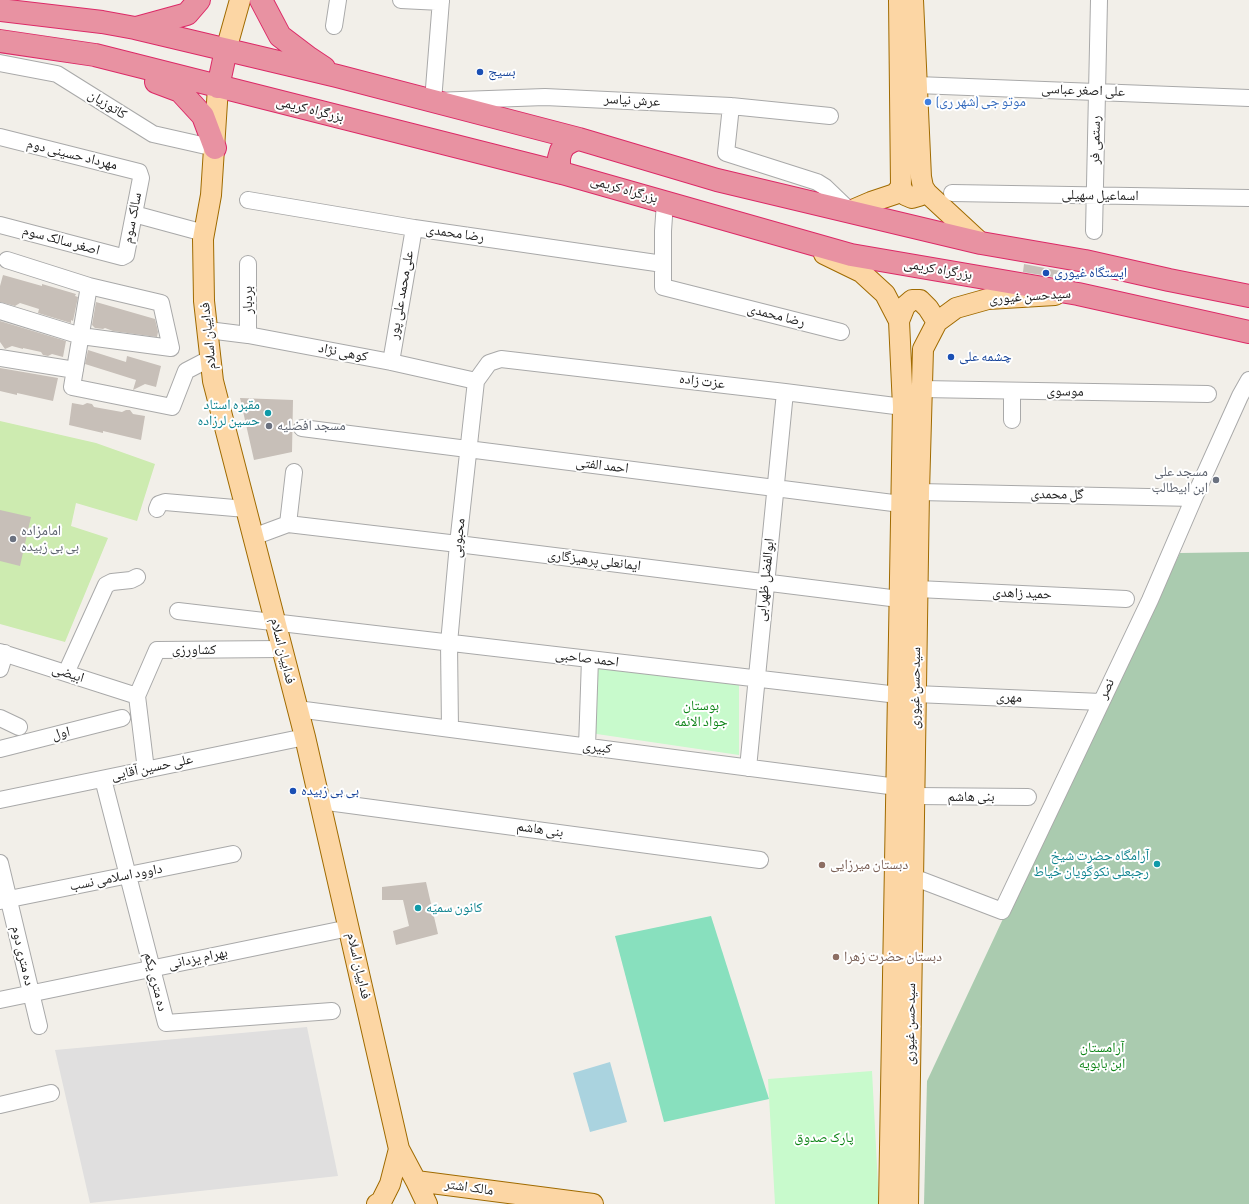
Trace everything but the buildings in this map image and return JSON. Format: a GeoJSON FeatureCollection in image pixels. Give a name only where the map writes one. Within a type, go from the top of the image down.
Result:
{"type":"FeatureCollection","features":[{"type":"Feature","properties":{"kind":"highway"},"geometry":{"type":"LineString","coordinates":[[261,0],[280,36],[309,58],[337,76]]}},
{"type":"Feature","properties":{"kind":"highway"},"geometry":{"type":"LineString","coordinates":[[135,28],[187,14],[194,1]]}},
{"type":"Feature","properties":{"kind":"highway"},"geometry":{"type":"LineString","coordinates":[[0,10],[102,22],[135,28],[337,76],[580,139],[717,180],[981,243],[1085,261],[1249,296]]}},
{"type":"Feature","properties":{"kind":"highway","name":"بزرگراه کریمی"},"geometry":{"type":"LineString","coordinates":[[0,41],[95,55],[562,173],[851,255],[1078,294],[1249,332]]}},
{"type":"Feature","properties":{"kind":"highway"},"geometry":{"type":"LineString","coordinates":[[56,49],[180,91],[203,116],[215,148]]}},
{"type":"Feature","properties":{"kind":"highway"},"geometry":{"type":"LineString","coordinates":[[218,87],[226,50]]}},
{"type":"Feature","properties":{"kind":"highway"},"geometry":{"type":"LineString","coordinates":[[562,173],[559,166],[561,151],[572,141],[580,139]]}},
{"type":"Feature","properties":{"kind":"main road"},"geometry":{"type":"LineString","coordinates":[[225,0],[226,50]]}},
{"type":"Feature","properties":{"kind":"main road"},"geometry":{"type":"LineString","coordinates":[[226,50],[240,0]]}},
{"type":"Feature","properties":{"kind":"main road"},"geometry":{"type":"LineString","coordinates":[[899,0],[901,187],[905,195],[912,198],[919,196],[923,187]]}},
{"type":"Feature","properties":{"kind":"main road"},"geometry":{"type":"LineString","coordinates":[[913,0],[921,177],[923,187],[927,193],[981,243]]}},
{"type":"Feature","properties":{"kind":"main road","name":"فداییان اسلام"},"geometry":{"type":"LineString","coordinates":[[218,87],[211,195],[203,239],[204,301],[213,381],[305,737],[399,1149],[426,1204]]}},
{"type":"Feature","properties":{"kind":"main road"},"geometry":{"type":"LineString","coordinates":[[850,211],[895,194],[901,187]]}},
{"type":"Feature","properties":{"kind":"main road","name":"سیدحسن غیوری"},"geometry":{"type":"LineString","coordinates":[[790,237],[860,272],[885,294],[899,321],[902,407],[899,599],[915,796],[908,1204]]}},
{"type":"Feature","properties":{"kind":"main road","name":"سیدحسن غیوری"},"geometry":{"type":"LineString","coordinates":[[889,1204],[897,787],[918,590],[923,349],[937,322],[956,308],[988,299],[1078,294]]}},
{"type":"Feature","properties":{"kind":"main road"},"geometry":{"type":"LineString","coordinates":[[899,321],[905,306],[912,300],[920,300],[928,308],[937,322]]}},
{"type":"Feature","properties":{"kind":"main road"},"geometry":{"type":"LineString","coordinates":[[385,1204],[399,1149]]}},
{"type":"Feature","properties":{"kind":"main road","name":"مالک اشتر"},"geometry":{"type":"LineString","coordinates":[[416,1181],[592,1204]]}},
{"type":"Feature","properties":{"kind":"street"},"geometry":{"type":"LineString","coordinates":[[334,26],[338,0]]}},
{"type":"Feature","properties":{"kind":"street"},"geometry":{"type":"LineString","coordinates":[[401,0],[441,1],[434,101]]}},
{"type":"Feature","properties":{"kind":"street","name":"رستمی فر"},"geometry":{"type":"LineString","coordinates":[[1094,231],[1099,0]]}},
{"type":"Feature","properties":{"kind":"street","name":"کاتوزیان"},"geometry":{"type":"LineString","coordinates":[[0,63],[57,74],[153,134],[215,148]]}},
{"type":"Feature","properties":{"kind":"street","name":"علی اصغر عباسی"},"geometry":{"type":"LineString","coordinates":[[917,85],[1249,98]]}},
{"type":"Feature","properties":{"kind":"street","name":"عرش نیاسر"},"geometry":{"type":"LineString","coordinates":[[434,101],[545,97],[731,106],[830,116]]}},
{"type":"Feature","properties":{"kind":"street"},"geometry":{"type":"LineString","coordinates":[[731,106],[726,153],[817,182],[825,186],[850,211]]}},
{"type":"Feature","properties":{"kind":"street","name":"مهرداد حسینی دوم"},"geometry":{"type":"LineString","coordinates":[[0,137],[138,172],[141,178]]}},
{"type":"Feature","properties":{"kind":"street","name":"سالک سوم"},"geometry":{"type":"LineString","coordinates":[[122,257],[126,255],[141,178]]}},
{"type":"Feature","properties":{"kind":"street","name":"اسماعیل سهیلی"},"geometry":{"type":"LineString","coordinates":[[952,193],[1249,198]]}},
{"type":"Feature","properties":{"kind":"street","name":"رضا محمدی"},"geometry":{"type":"LineString","coordinates":[[248,200],[414,228],[663,264]]}},
{"type":"Feature","properties":{"kind":"street","name":"رضا محمدی"},"geometry":{"type":"LineString","coordinates":[[665,202],[663,231],[663,287],[841,332]]}},
{"type":"Feature","properties":{"kind":"street"},"geometry":{"type":"LineString","coordinates":[[134,214],[204,233]]}},
{"type":"Feature","properties":{"kind":"street","name":"اصغر سالک سوم"},"geometry":{"type":"LineString","coordinates":[[0,225],[122,257]]}},
{"type":"Feature","properties":{"kind":"street","name":"علی‌محمد علی پور"},"geometry":{"type":"LineString","coordinates":[[391,362],[414,228]]}},
{"type":"Feature","properties":{"kind":"street"},"geometry":{"type":"LineString","coordinates":[[0,311],[81,336],[171,348],[161,303],[89,286],[7,260]]}},
{"type":"Feature","properties":{"kind":"street","name":"بردبار"},"geometry":{"type":"LineString","coordinates":[[248,264],[248,335]]}},
{"type":"Feature","properties":{"kind":"street"},"geometry":{"type":"LineString","coordinates":[[89,286],[72,387],[172,407],[186,371],[211,358]]}},
{"type":"Feature","properties":{"kind":"street","name":"کوهی نژاد"},"geometry":{"type":"LineString","coordinates":[[208,330],[248,335],[391,362],[476,381]]}},
{"type":"Feature","properties":{"kind":"street"},"geometry":{"type":"LineString","coordinates":[[0,358],[75,370]]}},
{"type":"Feature","properties":{"kind":"street","name":"عزت زاده"},"geometry":{"type":"LineString","coordinates":[[476,381],[489,363],[500,359],[902,407]]}},
{"type":"Feature","properties":{"kind":"street","name":"نصر"},"geometry":{"type":"LineString","coordinates":[[913,878],[1002,911],[1150,600],[1194,498],[1240,396],[1249,380]]}},
{"type":"Feature","properties":{"kind":"street","name":"محبوبی"},"geometry":{"type":"LineString","coordinates":[[450,729],[449,643],[476,381]]}},
{"type":"Feature","properties":{"kind":"street","name":"موسوی"},"geometry":{"type":"LineString","coordinates":[[922,389],[1208,394]]}},
{"type":"Feature","properties":{"kind":"street"},"geometry":{"type":"LineString","coordinates":[[1012,391],[1012,420]]}},
{"type":"Feature","properties":{"kind":"street","name":"ابوالفضل ظهرابی"},"geometry":{"type":"LineString","coordinates":[[748,768],[784,392]]}},
{"type":"Feature","properties":{"kind":"street","name":"احمد الفتی"},"geometry":{"type":"LineString","coordinates":[[302,428],[901,504]]}},
{"type":"Feature","properties":{"kind":"street"},"geometry":{"type":"LineString","coordinates":[[253,537],[288,524],[294,472]]}},
{"type":"Feature","properties":{"kind":"street","name":"گل محمدی"},"geometry":{"type":"LineString","coordinates":[[920,492],[1194,498]]}},
{"type":"Feature","properties":{"kind":"street"},"geometry":{"type":"LineString","coordinates":[[157,509],[159,504],[165,502],[246,508]]}},
{"type":"Feature","properties":{"kind":"street","name":"ایمانعلی پرهیزگاری"},"geometry":{"type":"LineString","coordinates":[[288,524],[899,599]]}},
{"type":"Feature","properties":{"kind":"street"},"geometry":{"type":"LineString","coordinates":[[66,673],[106,585],[112,582],[131,580],[137,577]]}},
{"type":"Feature","properties":{"kind":"street","name":"حمید زاهدی"},"geometry":{"type":"LineString","coordinates":[[918,590],[1126,598]]}},
{"type":"Feature","properties":{"kind":"street","name":"احمد صاحبی"},"geometry":{"type":"LineString","coordinates":[[178,611],[907,694]]}},
{"type":"Feature","properties":{"kind":"street","name":"کشاورزی"},"geometry":{"type":"LineString","coordinates":[[137,696],[157,650],[282,649]]}},
{"type":"Feature","properties":{"kind":"street"},"geometry":{"type":"LineString","coordinates":[[0,669],[2,652]]}},
{"type":"Feature","properties":{"kind":"street","name":"ابیضی"},"geometry":{"type":"LineString","coordinates":[[2,652],[137,696]]}},
{"type":"Feature","properties":{"kind":"street"},"geometry":{"type":"LineString","coordinates":[[587,747],[590,659]]}},
{"type":"Feature","properties":{"kind":"street","name":"مهری"},"geometry":{"type":"LineString","coordinates":[[907,694],[1101,702]]}},
{"type":"Feature","properties":{"kind":"street"},"geometry":{"type":"LineString","coordinates":[[137,696],[146,770]]}},
{"type":"Feature","properties":{"kind":"street","name":"کبیری"},"geometry":{"type":"LineString","coordinates":[[297,709],[897,787]]}},
{"type":"Feature","properties":{"kind":"street"},"geometry":{"type":"LineString","coordinates":[[0,718],[19,726]]}},
{"type":"Feature","properties":{"kind":"street","name":"اول"},"geometry":{"type":"LineString","coordinates":[[0,749],[122,718]]}},
{"type":"Feature","properties":{"kind":"street","name":"علی حسین آقایی"},"geometry":{"type":"LineString","coordinates":[[0,800],[305,737]]}},
{"type":"Feature","properties":{"kind":"street","name":"ده متری یکم"},"geometry":{"type":"LineString","coordinates":[[103,779],[166,1024],[332,1011]]}},
{"type":"Feature","properties":{"kind":"street","name":"بنی هاشم"},"geometry":{"type":"LineString","coordinates":[[915,796],[1028,797]]}},
{"type":"Feature","properties":{"kind":"street","name":"بنی هاشم"},"geometry":{"type":"LineString","coordinates":[[320,801],[760,860]]}},
{"type":"Feature","properties":{"kind":"street","name":"داوود اسلامی نسب"},"geometry":{"type":"LineString","coordinates":[[4,900],[233,854]]}},
{"type":"Feature","properties":{"kind":"street","name":"ده متری دوم"},"geometry":{"type":"LineString","coordinates":[[0,863],[4,900],[39,1026]]}},
{"type":"Feature","properties":{"kind":"street","name":"بهرام یزدانی"},"geometry":{"type":"LineString","coordinates":[[0,1000],[349,928]]}},
{"type":"Feature","properties":{"kind":"street"},"geometry":{"type":"LineString","coordinates":[[0,1105],[50,1093]]}},
{"type":"Feature","properties":{"kind":"shaded area"},"geometry":{"type":"Polygon","coordinates":[[[307,1027],[338,1176],[90,1203],[55,1050],[307,1027]]]}},
{"type":"Feature","properties":{"kind":"green space"},"geometry":{"type":"Polygon","coordinates":[[[0,421],[96,443],[155,464],[137,521],[76,503],[71,526],[108,538],[65,642],[0,624],[0,421]]]}},
{"type":"Feature","properties":{"kind":"green space","name":"آرامستان ابن بابویه"},"geometry":{"type":"Polygon","coordinates":[[[1249,552],[1249,1204],[924,1204],[927,1081],[1061,795],[1180,553],[1249,552]]]}},
{"type":"Feature","properties":{"kind":"green space","name":"بوستان جواد الائمه"},"geometry":{"type":"Polygon","coordinates":[[[594,667],[739,684],[739,755],[590,733],[594,667]]]}},
{"type":"Feature","properties":{"kind":"green space"},"geometry":{"type":"Polygon","coordinates":[[[711,916],[769,1099],[664,1122],[615,936],[711,916]]]}},
{"type":"Feature","properties":{"kind":"green space","name":"پارک صدوق"},"geometry":{"type":"Polygon","coordinates":[[[872,1071],[879,1204],[775,1204],[768,1079],[872,1071]]]}},
{"type":"Feature","properties":{"kind":"water"},"geometry":{"type":"Polygon","coordinates":[[[610,1062],[627,1122],[590,1132],[573,1073],[610,1062]]]}},
{"type":"Feature","properties":{"kind":"place","name":"بسیج"},"geometry":{"type":"Point","coordinates":[480,72]}},
{"type":"Feature","properties":{"kind":"place","name":"موتو جی (شهر ری)"},"geometry":{"type":"Point","coordinates":[928,102]}},
{"type":"Feature","properties":{"kind":"place","name":"ایستگاه غیوری"},"geometry":{"type":"Point","coordinates":[1046,273]}},
{"type":"Feature","properties":{"kind":"place","name":"چشمه علی"},"geometry":{"type":"Point","coordinates":[951,357]}},
{"type":"Feature","properties":{"kind":"place","name":"مقبره استاد حسین لرزاده"},"geometry":{"type":"Point","coordinates":[268,413]}},
{"type":"Feature","properties":{"kind":"place","name":"مسجد افضلیه"},"geometry":{"type":"Point","coordinates":[269,426]}},
{"type":"Feature","properties":{"kind":"place","name":"مسجد علی ابن ابیطالب"},"geometry":{"type":"Point","coordinates":[1216,480]}},
{"type":"Feature","properties":{"kind":"place","name":"امامزاده بی بی زبیده"},"geometry":{"type":"Point","coordinates":[13,539]}},
{"type":"Feature","properties":{"kind":"place","name":"بی بی زبیده"},"geometry":{"type":"Point","coordinates":[293,791]}},
{"type":"Feature","properties":{"kind":"place","name":"آرامگاه حضرت شیخ رجبعلی نکوگویان خیاط"},"geometry":{"type":"Point","coordinates":[1157,864]}},
{"type":"Feature","properties":{"kind":"place","name":"دبستان میرزایی"},"geometry":{"type":"Point","coordinates":[822,865]}},
{"type":"Feature","properties":{"kind":"place","name":"کانون سمیّه"},"geometry":{"type":"Point","coordinates":[418,908]}},
{"type":"Feature","properties":{"kind":"place","name":"دبستان حضرت زهرا"},"geometry":{"type":"Point","coordinates":[836,957]}}]}
